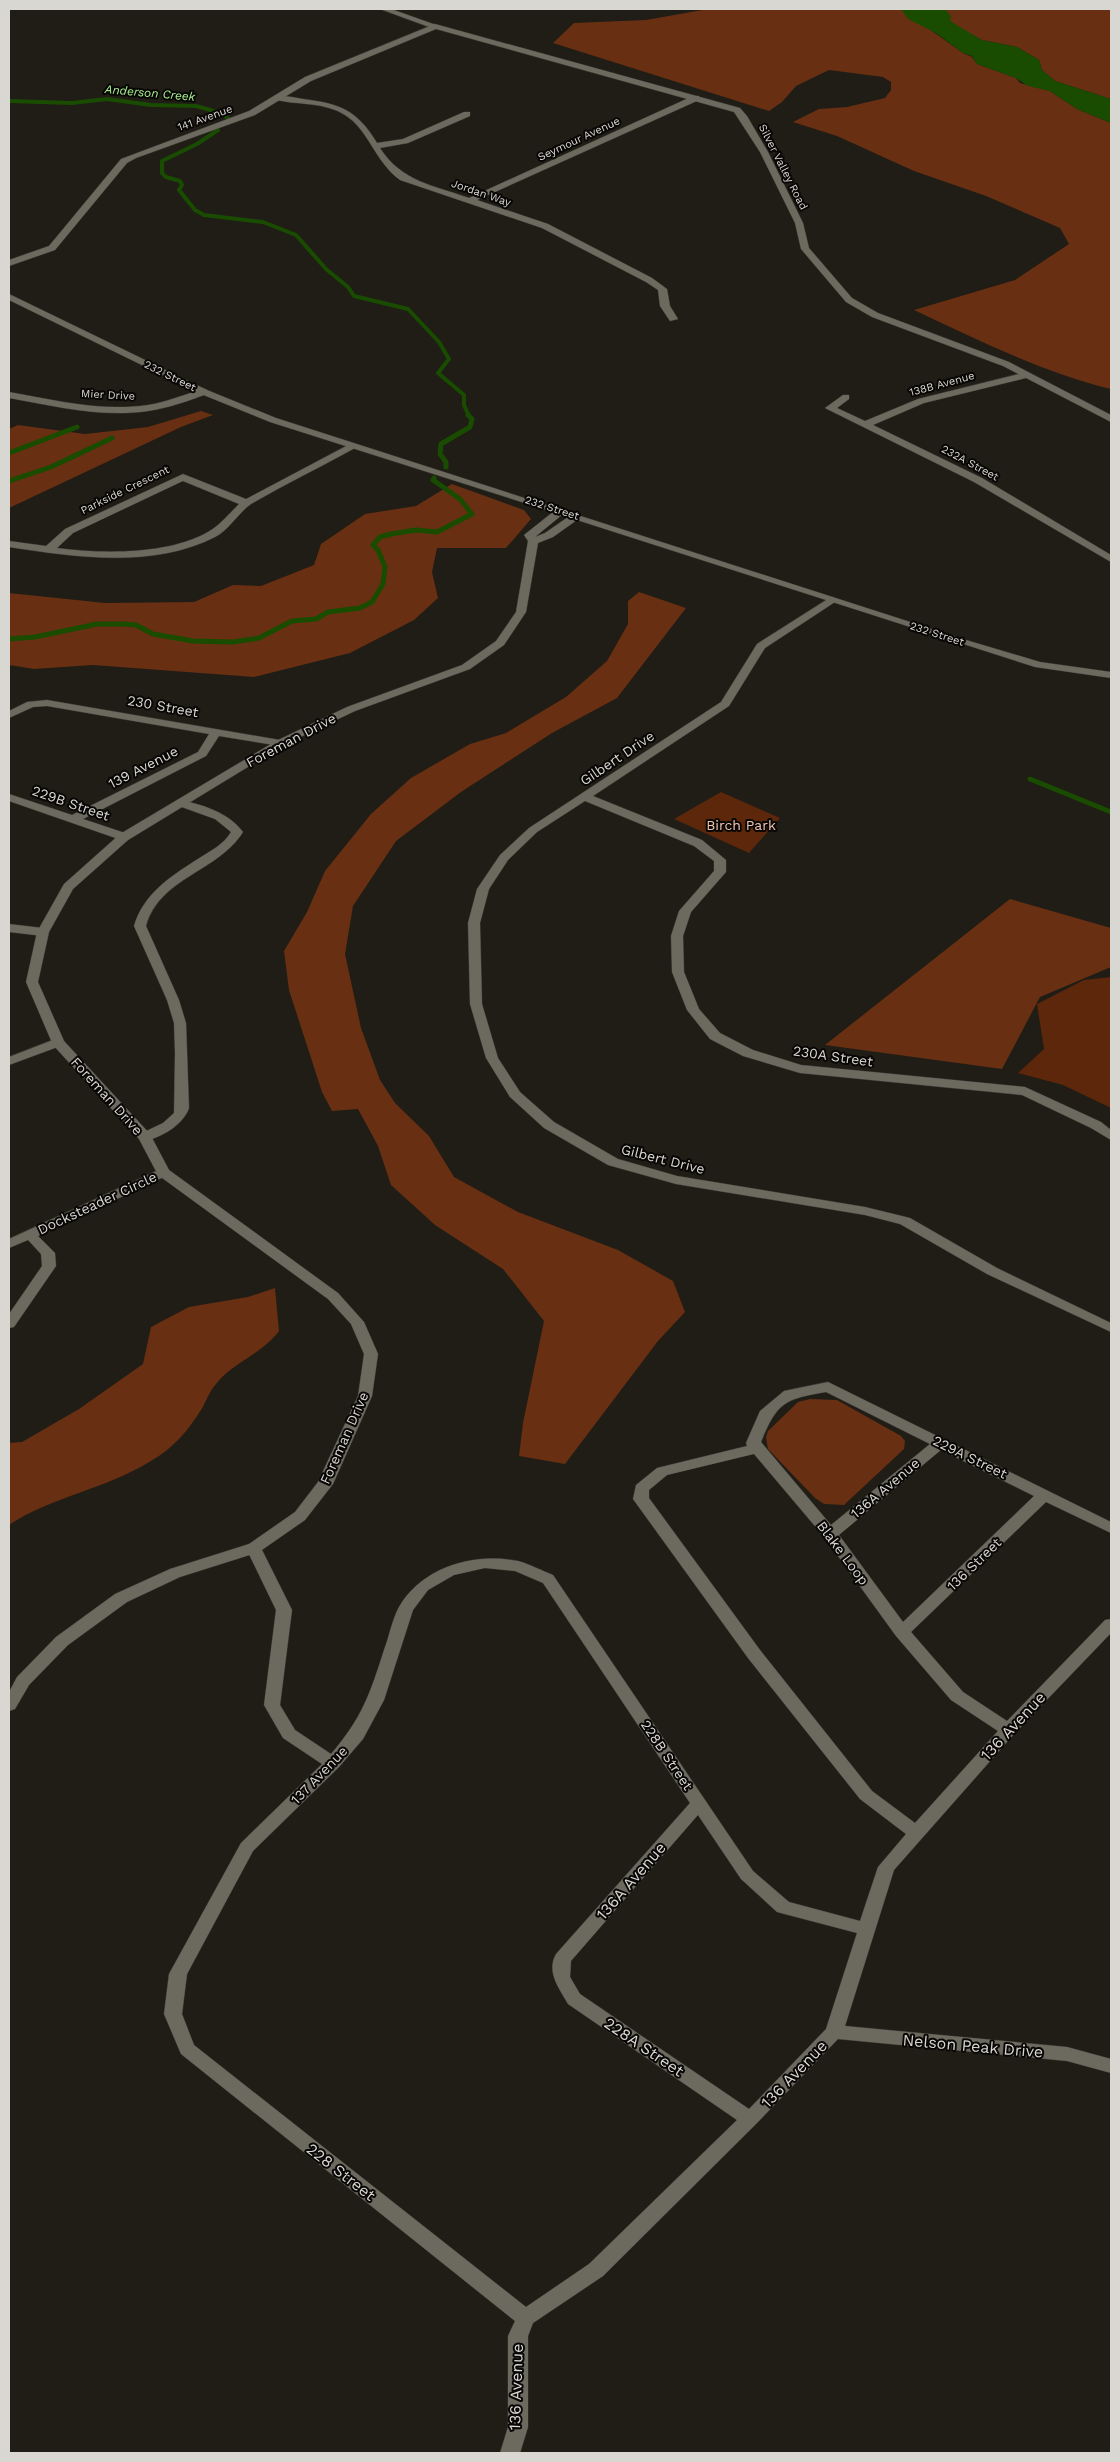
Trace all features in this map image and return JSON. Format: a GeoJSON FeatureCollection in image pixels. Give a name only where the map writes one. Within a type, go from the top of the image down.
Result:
{"type":"FeatureCollection","features":[{"type":"Feature","properties":{"kind":"street","name":"Silver Valley Road"},"geometry":{"type":"LineString","coordinates":[[384,9],[435,26],[732,108],[744,116],[799,223],[804,249],[849,300],[875,315],[1006,364],[1111,419]]}},
{"type":"Feature","properties":{"kind":"street","name":"141 Avenue"},"geometry":{"type":"LineString","coordinates":[[9,262],[52,248],[124,161],[245,116],[321,73],[435,26]]}},
{"type":"Feature","properties":{"kind":"street","name":"Jordan Way"},"geometry":{"type":"LineString","coordinates":[[279,98],[347,112],[353,117],[396,174],[554,230],[650,280],[662,289],[665,306],[673,318]]}},
{"type":"Feature","properties":{"kind":"street","name":"Seymour Avenue"},"geometry":{"type":"LineString","coordinates":[[471,200],[696,98]]}},
{"type":"Feature","properties":{"kind":"street"},"geometry":{"type":"LineString","coordinates":[[374,146],[405,142],[467,114]]}},
{"type":"Feature","properties":{"kind":"street","name":"232 Street"},"geometry":{"type":"LineString","coordinates":[[9,297],[204,392],[252,412],[831,600],[1039,665],[1111,675]]}},
{"type":"Feature","properties":{"kind":"street","name":"138B Avenue"},"geometry":{"type":"LineString","coordinates":[[866,424],[921,401],[1027,375]]}},
{"type":"Feature","properties":{"kind":"street","name":"Mier Drive"},"geometry":{"type":"LineString","coordinates":[[9,395],[118,410],[153,407],[204,392]]}},
{"type":"Feature","properties":{"kind":"street","name":"232A Street"},"geometry":{"type":"LineString","coordinates":[[846,397],[830,408],[978,480],[1111,558]]}},
{"type":"Feature","properties":{"kind":"street"},"geometry":{"type":"LineString","coordinates":[[9,544],[81,554],[148,552],[184,546],[213,534],[246,502],[352,446]]}},
{"type":"Feature","properties":{"kind":"street","name":"Parkside Crescent"},"geometry":{"type":"LineString","coordinates":[[48,550],[68,531],[183,477],[246,502]]}},
{"type":"Feature","properties":{"kind":"street","name":"Foreman Drive"},"geometry":{"type":"LineString","coordinates":[[9,1705],[24,1681],[62,1641],[122,1598],[175,1573],[254,1548],[300,1516],[324,1484],[366,1396],[371,1354],[357,1322],[333,1296],[163,1172],[145,1137],[58,1042],[32,982],[43,932],[68,887],[124,837],[280,743],[351,709],[466,668],[500,643],[521,612],[533,541],[529,535],[561,511]]}},
{"type":"Feature","properties":{"kind":"street"},"geometry":{"type":"LineString","coordinates":[[533,541],[549,535],[576,516]]}},
{"type":"Feature","properties":{"kind":"street","name":"Gilbert Drive"},"geometry":{"type":"LineString","coordinates":[[831,600],[761,646],[726,704],[533,830],[504,858],[483,889],[474,923],[476,1004],[492,1058],[515,1094],[549,1125],[613,1162],[676,1180],[865,1211],[905,1221],[938,1238],[992,1271],[1111,1328]]}},
{"type":"Feature","properties":{"kind":"street","name":"230 Street"},"geometry":{"type":"LineString","coordinates":[[9,715],[25,706],[41,703],[131,715],[280,743]]}},
{"type":"Feature","properties":{"kind":"street","name":"139 Avenue"},"geometry":{"type":"LineString","coordinates":[[73,820],[202,754],[217,731]]}},
{"type":"Feature","properties":{"kind":"street","name":"229B Street"},"geometry":{"type":"LineString","coordinates":[[9,797],[124,837]]}},
{"type":"Feature","properties":{"kind":"street","name":"230A Street"},"geometry":{"type":"LineString","coordinates":[[586,797],[698,843],[720,860],[720,872],[685,911],[677,936],[678,972],[693,1010],[715,1036],[748,1053],[800,1069],[1026,1091],[1096,1125],[1111,1136]]}},
{"type":"Feature","properties":{"kind":"street"},"geometry":{"type":"LineString","coordinates":[[145,1137],[175,1120],[182,1108],[180,1023],[173,1000],[140,926],[142,914],[156,894],[223,848],[232,840],[237,832],[223,818],[180,803]]}},
{"type":"Feature","properties":{"kind":"street"},"geometry":{"type":"LineString","coordinates":[[9,928],[43,932]]}},
{"type":"Feature","properties":{"kind":"street"},"geometry":{"type":"LineString","coordinates":[[9,1061],[58,1042]]}},
{"type":"Feature","properties":{"kind":"street","name":"Docksteader Circle"},"geometry":{"type":"LineString","coordinates":[[9,1244],[163,1172]]}},
{"type":"Feature","properties":{"kind":"street","name":"Docksteader Circle"},"geometry":{"type":"LineString","coordinates":[[9,1324],[49,1266],[48,1253],[30,1235]]}},
{"type":"Feature","properties":{"kind":"street","name":"229A Street"},"geometry":{"type":"LineString","coordinates":[[757,1448],[753,1442],[765,1414],[789,1394],[828,1387],[1111,1528]]}},
{"type":"Feature","properties":{"kind":"street","name":"136A Avenue"},"geometry":{"type":"LineString","coordinates":[[830,1534],[940,1443]]}},
{"type":"Feature","properties":{"kind":"street"},"geometry":{"type":"LineString","coordinates":[[757,1448],[662,1471],[641,1488],[641,1499],[754,1654],[866,1795],[916,1833]]}},
{"type":"Feature","properties":{"kind":"street","name":"Blake Loop"},"geometry":{"type":"LineString","coordinates":[[757,1448],[830,1534],[902,1632],[957,1696],[1008,1730]]}},
{"type":"Feature","properties":{"kind":"street","name":"136 Street"},"geometry":{"type":"LineString","coordinates":[[902,1632],[1045,1494]]}},
{"type":"Feature","properties":{"kind":"street"},"geometry":{"type":"LineString","coordinates":[[254,1548],[284,1610],[272,1705],[288,1734],[333,1763]]}},
{"type":"Feature","properties":{"kind":"street","name":"137 Avenue"},"geometry":{"type":"LineString","coordinates":[[172,2014],[178,1974],[247,1847],[333,1763],[357,1736],[376,1700],[406,1609],[422,1586],[449,1571],[485,1563]]}},
{"type":"Feature","properties":{"kind":"street","name":"228B Street"},"geometry":{"type":"LineString","coordinates":[[485,1563],[517,1566],[548,1579],[747,1875],[783,1907],[865,1929]]}},
{"type":"Feature","properties":{"kind":"street","name":"136 Avenue"},"geometry":{"type":"LineString","coordinates":[[510,2453],[518,2427],[518,2336],[526,2318],[596,2270],[750,2119],[834,2032],[886,1867],[1008,1730],[1111,1624]]}},
{"type":"Feature","properties":{"kind":"street","name":"136A Avenue"},"geometry":{"type":"LineString","coordinates":[[562,1959],[699,1803]]}},
{"type":"Feature","properties":{"kind":"street","name":"228A Street"},"geometry":{"type":"LineString","coordinates":[[562,1959],[561,1977],[574,1999],[750,2119]]}},
{"type":"Feature","properties":{"kind":"street","name":"228 Street"},"geometry":{"type":"LineString","coordinates":[[172,2014],[186,2049],[526,2318]]}},
{"type":"Feature","properties":{"kind":"street","name":"Nelson Peak Drive"},"geometry":{"type":"LineString","coordinates":[[834,2032],[1067,2054],[1111,2066]]}},
{"type":"Feature","properties":{"kind":"green space","name":"Birch Park"},"geometry":{"type":"Polygon","coordinates":[[[721,792],[780,818],[749,853],[674,819],[721,792]]]}},
{"type":"Feature","properties":{"kind":"green space"},"geometry":{"type":"Polygon","coordinates":[[[1111,977],[1111,1108],[1063,1085],[1018,1073],[1044,1049],[1037,1004],[1084,980],[1111,977]]]}},
{"type":"Feature","properties":{"kind":"shaded area"},"geometry":{"type":"Polygon","coordinates":[[[708,9],[901,9],[963,53],[972,57],[977,64],[1016,78],[1020,83],[1050,91],[1077,109],[1111,123],[1111,389],[1060,374],[1035,364],[986,344],[914,310],[1015,280],[1069,244],[1060,228],[986,196],[914,171],[837,136],[793,122],[819,109],[847,107],[885,98],[891,90],[891,82],[883,77],[829,70],[796,86],[782,102],[769,111],[553,43],[574,23],[646,20],[708,9]]]}},
{"type":"Feature","properties":{"kind":"shaded area"},"geometry":{"type":"Polygon","coordinates":[[[901,9],[945,9],[951,16],[950,21],[982,40],[1017,47],[1039,60],[1042,70],[1055,81],[1111,99],[1111,123],[1077,109],[1050,91],[1028,86],[1016,78],[977,64],[972,56],[963,53],[936,33],[908,19],[901,9]]]}},
{"type":"Feature","properties":{"kind":"shaded area"},"geometry":{"type":"Polygon","coordinates":[[[945,9],[1111,9],[1111,99],[1055,81],[1042,70],[1039,60],[1017,47],[982,40],[959,28],[950,21],[945,9]]]}},
{"type":"Feature","properties":{"kind":"shaded area"},"geometry":{"type":"Polygon","coordinates":[[[201,411],[213,415],[181,427],[9,508],[9,429],[18,425],[85,434],[148,427],[201,411]]]}},
{"type":"Feature","properties":{"kind":"shaded area"},"geometry":{"type":"Polygon","coordinates":[[[452,484],[524,510],[531,519],[506,548],[437,548],[432,572],[438,598],[414,620],[350,653],[254,677],[93,665],[34,669],[9,665],[9,593],[105,603],[194,602],[233,585],[261,586],[314,565],[321,544],[365,514],[416,506],[452,484]]]}},
{"type":"Feature","properties":{"kind":"shaded area"},"geometry":{"type":"Polygon","coordinates":[[[639,592],[686,608],[617,698],[552,733],[461,792],[396,841],[353,906],[345,954],[361,1028],[380,1080],[395,1103],[429,1136],[454,1177],[518,1212],[618,1250],[673,1281],[685,1312],[658,1341],[565,1464],[519,1456],[523,1423],[544,1321],[503,1269],[435,1225],[391,1185],[378,1146],[358,1109],[332,1111],[322,1092],[289,990],[284,951],[307,912],[325,871],[371,814],[411,778],[470,744],[506,733],[566,697],[607,661],[628,624],[628,601],[639,592]]]}},
{"type":"Feature","properties":{"kind":"shaded area"},"geometry":{"type":"Polygon","coordinates":[[[1010,899],[1111,928],[1111,967],[1040,997],[1002,1069],[825,1045],[1010,899]]]}},
{"type":"Feature","properties":{"kind":"shaded area"},"geometry":{"type":"Polygon","coordinates":[[[275,1288],[279,1331],[264,1346],[223,1376],[211,1390],[201,1410],[173,1445],[134,1471],[43,1507],[9,1525],[9,1443],[22,1442],[79,1409],[143,1364],[151,1327],[189,1307],[248,1297],[275,1288]]]}},
{"type":"Feature","properties":{"kind":"shaded area"},"geometry":{"type":"Polygon","coordinates":[[[810,1399],[837,1400],[901,1436],[905,1441],[904,1449],[844,1505],[824,1504],[815,1498],[768,1449],[766,1437],[768,1431],[798,1402],[810,1399]]]}},
{"type":"Feature","properties":{"kind":"waterway","name":"Anderson Creek"},"geometry":{"type":"LineString","coordinates":[[9,101],[72,103],[107,99],[151,105],[196,106],[221,113],[229,119]]}},
{"type":"Feature","properties":{"kind":"waterway","name":"Anderson Creek"},"geometry":{"type":"LineString","coordinates":[[218,130],[197,144],[162,161],[162,173],[166,177],[180,181],[182,185],[179,190],[195,210],[204,215],[263,222],[296,235],[326,269],[348,287],[354,296],[408,309],[439,342],[449,359],[438,373],[464,395],[464,405],[469,416]]}},
{"type":"Feature","properties":{"kind":"waterway","name":"Anderson Creek"},"geometry":{"type":"LineString","coordinates":[[446,467],[446,462],[440,454],[441,444],[470,427],[472,419],[469,416]]}},
{"type":"Feature","properties":{"kind":"waterway"},"geometry":{"type":"LineString","coordinates":[[9,453],[77,427]]}},
{"type":"Feature","properties":{"kind":"waterway"},"geometry":{"type":"LineString","coordinates":[[9,481],[51,467],[112,438]]}},
{"type":"Feature","properties":{"kind":"waterway","name":"Anderson Creek"},"geometry":{"type":"LineString","coordinates":[[9,639],[35,637],[97,624],[123,624],[136,625],[153,634],[193,641],[233,642],[259,638],[292,621],[316,619],[328,612],[360,608],[372,602],[383,584],[385,567],[378,550],[373,545],[380,537],[416,530],[437,532],[472,514],[460,499],[433,480],[434,478]]}},
{"type":"Feature","properties":{"kind":"waterway"},"geometry":{"type":"LineString","coordinates":[[1030,779],[1111,812]]}}]}
